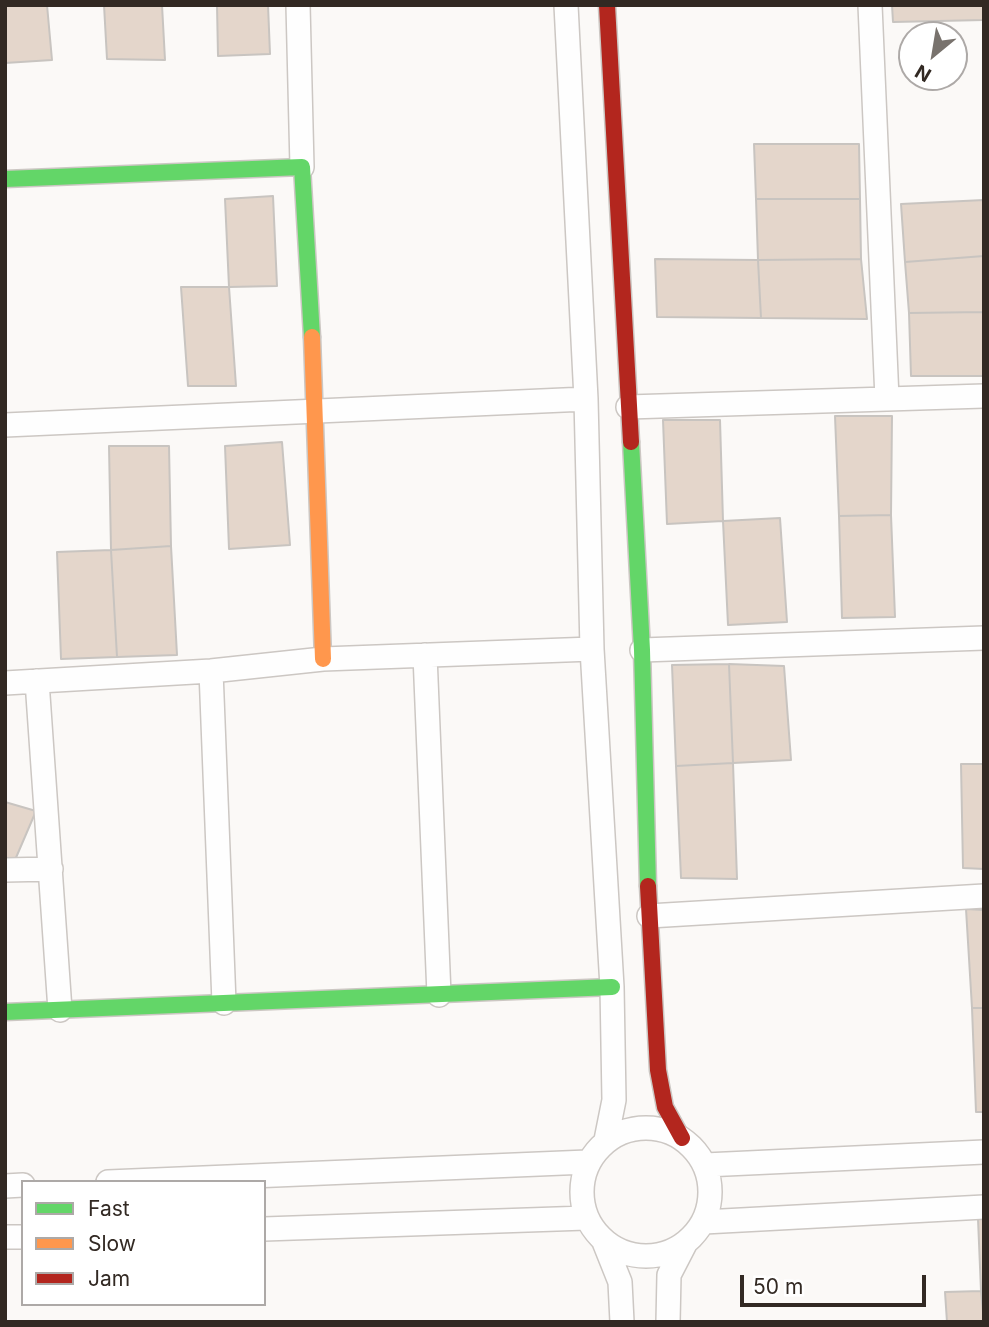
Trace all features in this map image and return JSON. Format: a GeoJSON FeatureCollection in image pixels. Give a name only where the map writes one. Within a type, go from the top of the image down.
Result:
{"type":"FeatureCollection","features":[{"type":"Feature","properties":{"kind":"street"},"geometry":{"type":"LineString","coordinates":[[298,5],[302,167],[316,410],[323,659]]}},
{"type":"Feature","properties":{"kind":"street"},"geometry":{"type":"LineString","coordinates":[[566,5],[586,399],[592,649],[612,987],[614,1101],[606,1140]]}},
{"type":"Feature","properties":{"kind":"street"},"geometry":{"type":"LineString","coordinates":[[607,5],[642,650],[649,916],[661,1088],[665,1107],[682,1138],[705,1166],[711,1194],[704,1222],[685,1244],[669,1275],[668,1322]]}},
{"type":"Feature","properties":{"kind":"street"},"geometry":{"type":"LineString","coordinates":[[870,5],[887,399]]}},
{"type":"Feature","properties":{"kind":"street"},"geometry":{"type":"LineString","coordinates":[[5,179],[302,167]]}},
{"type":"Feature","properties":{"kind":"street"},"geometry":{"type":"LineString","coordinates":[[628,407],[984,396]]}},
{"type":"Feature","properties":{"kind":"street"},"geometry":{"type":"LineString","coordinates":[[5,425],[586,399]]}},
{"type":"Feature","properties":{"kind":"street"},"geometry":{"type":"LineString","coordinates":[[642,650],[984,638]]}},
{"type":"Feature","properties":{"kind":"street"},"geometry":{"type":"LineString","coordinates":[[5,683],[211,671],[323,659],[592,649]]}},
{"type":"Feature","properties":{"kind":"street"},"geometry":{"type":"LineString","coordinates":[[425,655],[439,995]]}},
{"type":"Feature","properties":{"kind":"street"},"geometry":{"type":"LineString","coordinates":[[211,671],[224,1003]]}},
{"type":"Feature","properties":{"kind":"street"},"geometry":{"type":"LineString","coordinates":[[37,681],[60,1010]]}},
{"type":"Feature","properties":{"kind":"street"},"geometry":{"type":"LineString","coordinates":[[5,870],[51,869]]}},
{"type":"Feature","properties":{"kind":"street"},"geometry":{"type":"LineString","coordinates":[[649,916],[984,896]]}},
{"type":"Feature","properties":{"kind":"street"},"geometry":{"type":"LineString","coordinates":[[5,1012],[612,987]]}},
{"type":"Feature","properties":{"kind":"street"},"geometry":{"type":"LineString","coordinates":[[622,1322],[620,1282],[604,1242],[586,1219],[580,1190],[587,1162],[606,1140],[631,1129],[658,1128],[682,1138]]}},
{"type":"Feature","properties":{"kind":"street"},"geometry":{"type":"LineString","coordinates":[[705,1166],[984,1152]]}},
{"type":"Feature","properties":{"kind":"street"},"geometry":{"type":"LineString","coordinates":[[156,1180],[587,1162]]}},
{"type":"Feature","properties":{"kind":"street"},"geometry":{"type":"LineString","coordinates":[[704,1222],[984,1207]]}},
{"type":"Feature","properties":{"kind":"street"},"geometry":{"type":"LineString","coordinates":[[266,1229],[586,1219]]}},
{"type":"Feature","properties":{"kind":"street"},"geometry":{"type":"LineString","coordinates":[[604,1242],[630,1255],[659,1256],[685,1244]]}},
{"type":"Feature","properties":{"kind":"building"},"geometry":{"type":"Polygon","coordinates":[[[5,5],[47,5],[52,60],[5,63],[5,5]]]}},
{"type":"Feature","properties":{"kind":"building"},"geometry":{"type":"Polygon","coordinates":[[[104,5],[162,5],[165,60],[107,59],[104,5]]]}},
{"type":"Feature","properties":{"kind":"building"},"geometry":{"type":"Polygon","coordinates":[[[217,5],[268,5],[270,54],[218,56],[217,5]]]}},
{"type":"Feature","properties":{"kind":"building"},"geometry":{"type":"Polygon","coordinates":[[[892,5],[984,5],[984,20],[893,22],[892,5]]]}},
{"type":"Feature","properties":{"kind":"building"},"geometry":{"type":"Polygon","coordinates":[[[754,144],[859,144],[860,199],[756,199],[754,144]]]}},
{"type":"Feature","properties":{"kind":"building"},"geometry":{"type":"Polygon","coordinates":[[[273,196],[277,286],[229,287],[225,199],[273,196]]]}},
{"type":"Feature","properties":{"kind":"building"},"geometry":{"type":"Polygon","coordinates":[[[756,199],[860,199],[861,259],[758,260],[756,199]]]}},
{"type":"Feature","properties":{"kind":"building"},"geometry":{"type":"Polygon","coordinates":[[[984,200],[984,256],[905,262],[901,204],[984,200]]]}},
{"type":"Feature","properties":{"kind":"building"},"geometry":{"type":"Polygon","coordinates":[[[984,256],[984,312],[909,313],[905,262],[984,256]]]}},
{"type":"Feature","properties":{"kind":"building"},"geometry":{"type":"Polygon","coordinates":[[[655,259],[758,260],[761,318],[657,317],[655,259]]]}},
{"type":"Feature","properties":{"kind":"building"},"geometry":{"type":"Polygon","coordinates":[[[861,259],[867,319],[761,318],[758,260],[861,259]]]}},
{"type":"Feature","properties":{"kind":"building"},"geometry":{"type":"Polygon","coordinates":[[[181,287],[229,287],[236,386],[188,386],[181,287]]]}},
{"type":"Feature","properties":{"kind":"building"},"geometry":{"type":"Polygon","coordinates":[[[984,312],[984,376],[911,376],[909,313],[984,312]]]}},
{"type":"Feature","properties":{"kind":"building"},"geometry":{"type":"Polygon","coordinates":[[[835,416],[892,416],[891,515],[839,516],[835,416]]]}},
{"type":"Feature","properties":{"kind":"building"},"geometry":{"type":"Polygon","coordinates":[[[663,420],[720,420],[723,521],[667,524],[663,420]]]}},
{"type":"Feature","properties":{"kind":"building"},"geometry":{"type":"Polygon","coordinates":[[[282,442],[290,545],[229,549],[225,446],[282,442]]]}},
{"type":"Feature","properties":{"kind":"building"},"geometry":{"type":"Polygon","coordinates":[[[109,446],[169,446],[171,546],[111,550],[109,446]]]}},
{"type":"Feature","properties":{"kind":"building"},"geometry":{"type":"Polygon","coordinates":[[[891,515],[895,617],[842,618],[839,516],[891,515]]]}},
{"type":"Feature","properties":{"kind":"building"},"geometry":{"type":"Polygon","coordinates":[[[780,518],[787,622],[728,625],[723,521],[780,518]]]}},
{"type":"Feature","properties":{"kind":"building"},"geometry":{"type":"Polygon","coordinates":[[[171,546],[177,655],[117,657],[111,550],[171,546]]]}},
{"type":"Feature","properties":{"kind":"building"},"geometry":{"type":"Polygon","coordinates":[[[111,550],[117,657],[61,659],[57,552],[111,550]]]}},
{"type":"Feature","properties":{"kind":"building"},"geometry":{"type":"Polygon","coordinates":[[[729,664],[733,763],[676,766],[672,665],[729,664]]]}},
{"type":"Feature","properties":{"kind":"building"},"geometry":{"type":"Polygon","coordinates":[[[729,664],[784,666],[791,760],[733,763],[729,664]]]}},
{"type":"Feature","properties":{"kind":"building"},"geometry":{"type":"Polygon","coordinates":[[[733,763],[737,879],[681,878],[676,766],[733,763]]]}},
{"type":"Feature","properties":{"kind":"building"},"geometry":{"type":"Polygon","coordinates":[[[961,764],[984,764],[984,869],[963,868],[961,764]]]}},
{"type":"Feature","properties":{"kind":"building"},"geometry":{"type":"Polygon","coordinates":[[[5,802],[36,811],[12,867],[5,865],[5,802]]]}},
{"type":"Feature","properties":{"kind":"building"},"geometry":{"type":"Polygon","coordinates":[[[966,909],[984,910],[984,1008],[972,1008],[966,909]]]}},
{"type":"Feature","properties":{"kind":"building"},"geometry":{"type":"Polygon","coordinates":[[[972,1008],[984,1008],[984,1112],[976,1112],[972,1008]]]}},
{"type":"Feature","properties":{"kind":"building"},"geometry":{"type":"Polygon","coordinates":[[[984,1218],[984,1291],[981,1291],[978,1219],[984,1218]]]}},
{"type":"Feature","properties":{"kind":"building"},"geometry":{"type":"Polygon","coordinates":[[[981,1291],[984,1322],[947,1322],[945,1292],[981,1291]]]}},
{"type":"Feature","properties":{"kind":"traffic: fast"},"geometry":{"type":"LineString","coordinates":[[5,179],[302,167],[312,337]]}},
{"type":"Feature","properties":{"kind":"traffic: fast"},"geometry":{"type":"LineString","coordinates":[[631,442],[642,650],[648,886]]}},
{"type":"Feature","properties":{"kind":"traffic: fast"},"geometry":{"type":"LineString","coordinates":[[5,1012],[612,987]]}},
{"type":"Feature","properties":{"kind":"traffic: slow"},"geometry":{"type":"LineString","coordinates":[[312,337],[323,659]]}},
{"type":"Feature","properties":{"kind":"traffic: jam"},"geometry":{"type":"LineString","coordinates":[[607,5],[631,442]]}},
{"type":"Feature","properties":{"kind":"traffic: jam"},"geometry":{"type":"LineString","coordinates":[[648,886],[658,1070],[665,1107],[682,1138]]}}]}
